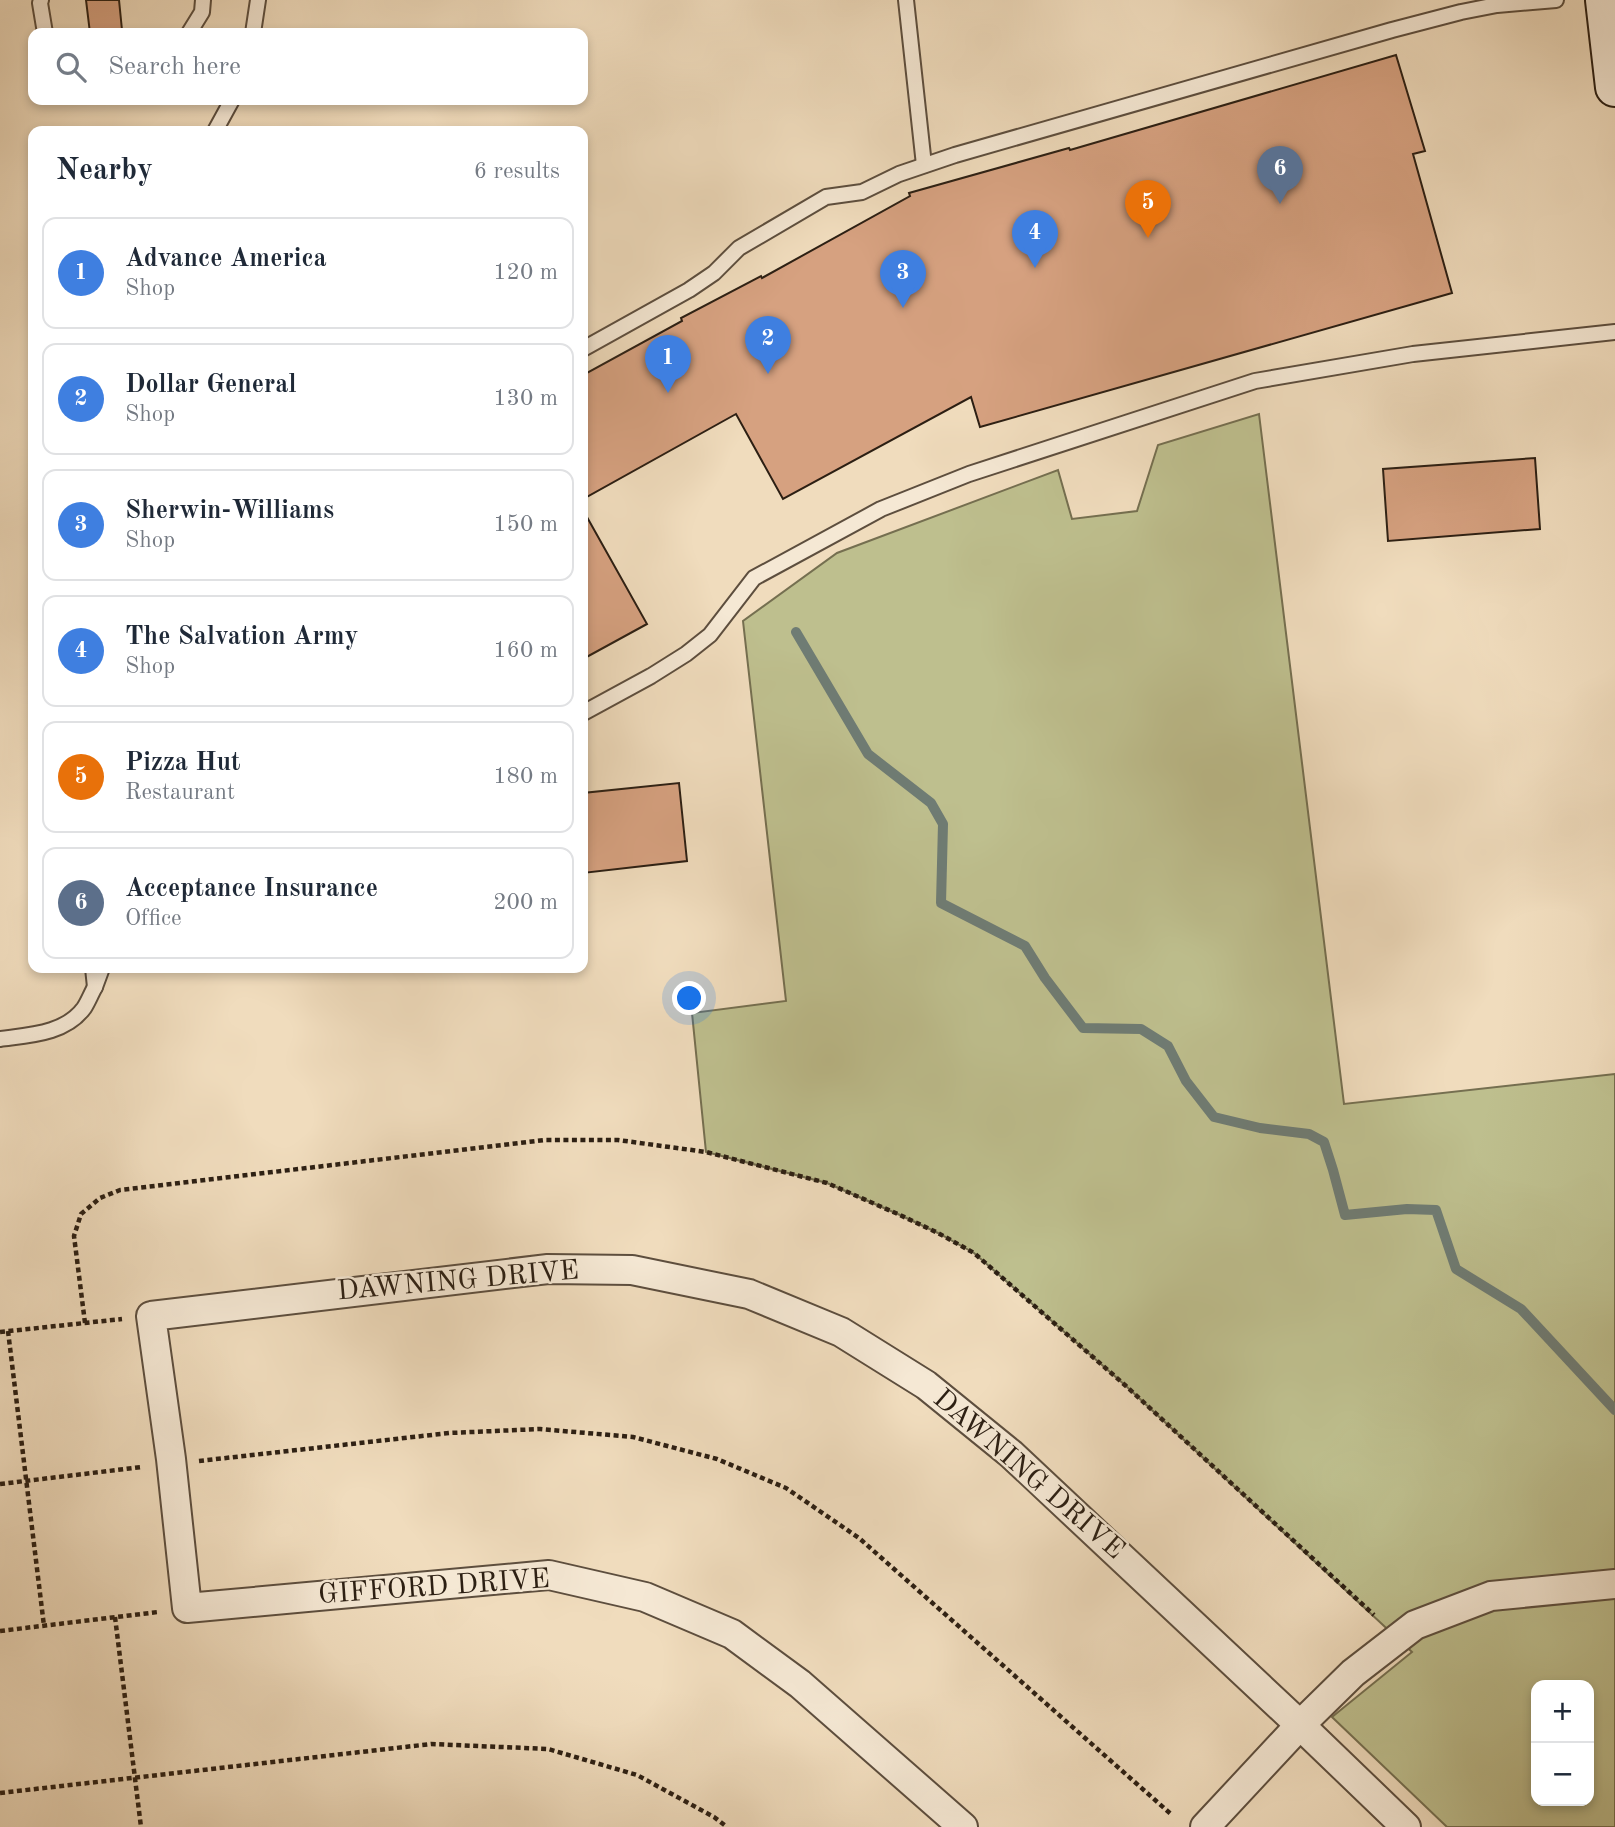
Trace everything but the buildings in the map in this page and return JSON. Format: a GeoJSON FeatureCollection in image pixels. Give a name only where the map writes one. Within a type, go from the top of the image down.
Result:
{"type":"FeatureCollection","features":[{"type":"Feature","properties":{"kind":"main road"},"geometry":{"type":"LineString","coordinates":[[1605,0],[1614,70]]}},
{"type":"Feature","properties":{"kind":"street","name":"DAWNING DRIVE"},"geometry":{"type":"LineString","coordinates":[[151,1316],[548,1269],[632,1270],[749,1294],[841,1332],[926,1385],[1011,1454],[1406,1827]]}},
{"type":"Feature","properties":{"kind":"street"},"geometry":{"type":"LineString","coordinates":[[151,1316],[172,1463],[187,1608]]}},
{"type":"Feature","properties":{"kind":"street","name":"GIFFORD DRIVE"},"geometry":{"type":"LineString","coordinates":[[187,1608],[549,1575],[645,1597],[732,1634],[800,1684],[963,1827]]}},
{"type":"Feature","properties":{"kind":"street"},"geometry":{"type":"LineString","coordinates":[[1205,1827],[1300,1725],[1353,1673],[1415,1625],[1491,1596],[1615,1584]]}},
{"type":"Feature","properties":{"kind":"lane"},"geometry":{"type":"LineString","coordinates":[[41,0],[44,28]]}},
{"type":"Feature","properties":{"kind":"lane"},"geometry":{"type":"LineString","coordinates":[[192,28],[202,12],[204,0]]}},
{"type":"Feature","properties":{"kind":"lane"},"geometry":{"type":"LineString","coordinates":[[254,28],[258,0]]}},
{"type":"Feature","properties":{"kind":"lane"},"geometry":{"type":"LineString","coordinates":[[905,0],[924,165]]}},
{"type":"Feature","properties":{"kind":"lane"},"geometry":{"type":"LineString","coordinates":[[588,346],[689,289],[714,273],[739,248],[826,197],[862,192],[924,165],[1473,5],[1556,0]]}},
{"type":"Feature","properties":{"kind":"lane"},"geometry":{"type":"LineString","coordinates":[[218,126],[229,105]]}},
{"type":"Feature","properties":{"kind":"lane"},"geometry":{"type":"LineString","coordinates":[[588,710],[651,676],[710,635],[754,578],[881,509],[969,474],[1255,381],[1413,354],[1615,332]]}},
{"type":"Feature","properties":{"kind":"lane"},"geometry":{"type":"LineString","coordinates":[[93,973],[94,987]]}},
{"type":"Feature","properties":{"kind":"lane"},"geometry":{"type":"LineString","coordinates":[[0,1038],[45,1033],[73,1018],[83,1008],[100,973]]}},
{"type":"Feature","properties":{"kind":"path"},"geometry":{"type":"LineString","coordinates":[[0,1332],[151,1316]]}},
{"type":"Feature","properties":{"kind":"path"},"geometry":{"type":"LineString","coordinates":[[8,1331],[44,1626]]}},
{"type":"Feature","properties":{"kind":"path"},"geometry":{"type":"LineString","coordinates":[[0,1484],[449,1433],[540,1429],[633,1437],[717,1459],[786,1488],[859,1538],[1172,1815]]}},
{"type":"Feature","properties":{"kind":"path"},"geometry":{"type":"LineString","coordinates":[[0,1631],[187,1608]]}},
{"type":"Feature","properties":{"kind":"path"},"geometry":{"type":"LineString","coordinates":[[115,1617],[141,1827]]}},
{"type":"Feature","properties":{"kind":"path"},"geometry":{"type":"LineString","coordinates":[[0,1793],[431,1744],[548,1749],[637,1775],[714,1817],[727,1827]]}},
{"type":"Feature","properties":{"kind":"green space"},"geometry":{"type":"Polygon","coordinates":[[[1259,414],[1344,1104],[1615,1074],[1615,1827],[1447,1827],[1332,1717],[1412,1652],[1126,1386],[974,1253],[938,1233],[827,1183],[706,1152],[692,1013],[786,1001],[743,621],[837,553],[1058,470],[1072,519],[1137,511],[1158,445],[1259,414]]]}},
{"type":"Feature","properties":{"kind":"waterway"},"geometry":{"type":"LineString","coordinates":[[796,632],[868,754],[931,803],[943,824],[941,903],[1025,946],[1045,978],[1083,1028],[1141,1029],[1168,1046],[1186,1081],[1214,1117],[1260,1128],[1309,1134],[1324,1142],[1345,1215],[1407,1209],[1436,1210],[1456,1269],[1521,1309],[1615,1410]]}},
{"type":"Feature","properties":{"kind":"place","name":"Acceptance Insurance"},"geometry":{"type":"Point","coordinates":[1280,204]}},
{"type":"Feature","properties":{"kind":"place","name":"Pizza Hut"},"geometry":{"type":"Point","coordinates":[1148,238]}},
{"type":"Feature","properties":{"kind":"place","name":"The Salvation Army"},"geometry":{"type":"Point","coordinates":[1035,268]}},
{"type":"Feature","properties":{"kind":"place","name":"Sherwin-Williams"},"geometry":{"type":"Point","coordinates":[903,308]}},
{"type":"Feature","properties":{"kind":"place","name":"Dollar General"},"geometry":{"type":"Point","coordinates":[768,374]}},
{"type":"Feature","properties":{"kind":"place","name":"Advance America"},"geometry":{"type":"Point","coordinates":[668,393]}}]}
